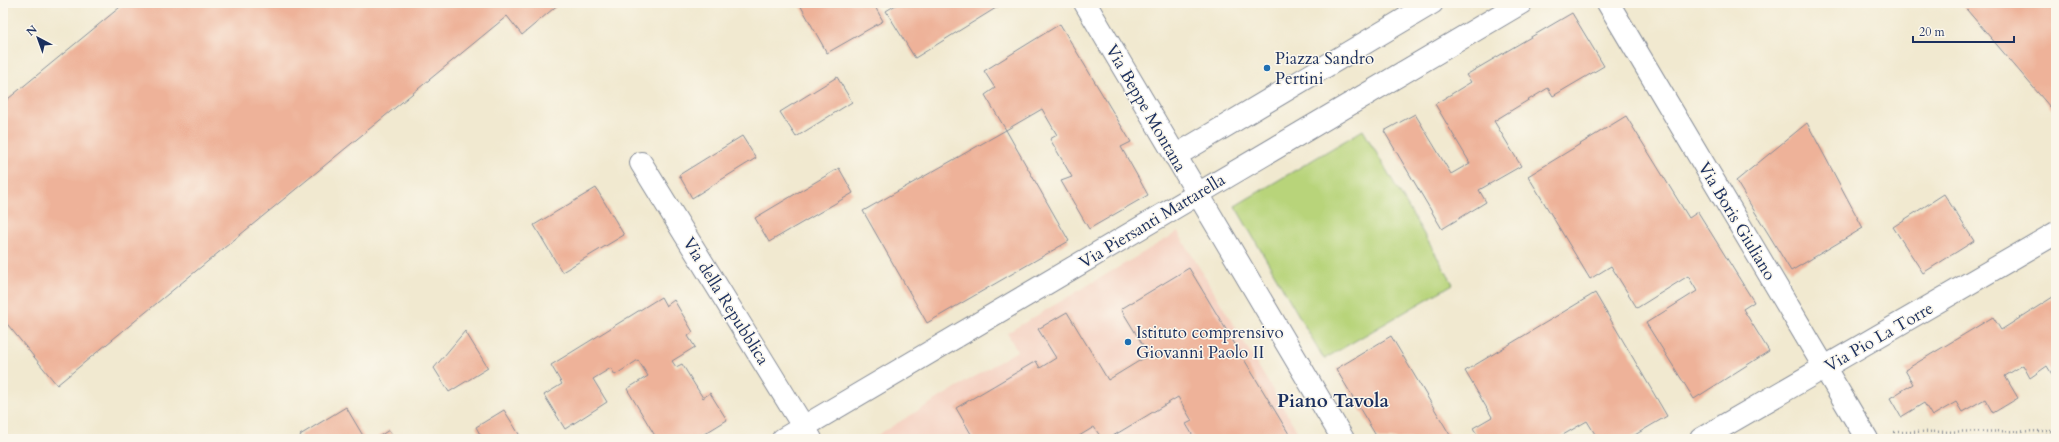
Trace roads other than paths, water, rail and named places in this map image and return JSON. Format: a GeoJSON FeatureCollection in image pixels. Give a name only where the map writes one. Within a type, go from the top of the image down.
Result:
{"type":"FeatureCollection","features":[{"type":"Feature","properties":{"kind":"street","name":"Via Beppe Montana"},"geometry":{"type":"LineString","coordinates":[[1085,3],[1343,439]]}},
{"type":"Feature","properties":{"kind":"street"},"geometry":{"type":"LineString","coordinates":[[1175,156],[1432,3]]}},
{"type":"Feature","properties":{"kind":"street","name":"Via Piersanti Mattarella"},"geometry":{"type":"LineString","coordinates":[[783,439],[807,433],[1197,194],[1521,3]]}},
{"type":"Feature","properties":{"kind":"street","name":"Via Boris Giuliano"},"geometry":{"type":"LineString","coordinates":[[1608,3],[1865,436]]}},
{"type":"Feature","properties":{"kind":"street","name":"Via della Repubblica"},"geometry":{"type":"LineString","coordinates":[[640,163],[807,433]]}},
{"type":"Feature","properties":{"kind":"street","name":"Via Pio La Torre"},"geometry":{"type":"LineString","coordinates":[[1701,439],[2056,233]]}},
{"type":"Feature","properties":{"kind":"place","name":"Piazza Sandro Pertini"},"geometry":{"type":"Point","coordinates":[1267,68]}},
{"type":"Feature","properties":{"kind":"place","name":"Istituto comprensivo Giovanni Paolo II"},"geometry":{"type":"Point","coordinates":[1128,342]}},
{"type":"Feature","properties":{"kind":"district","name":"Piano Tavola"},"geometry":{"type":"Point","coordinates":[1333,401]}}]}
